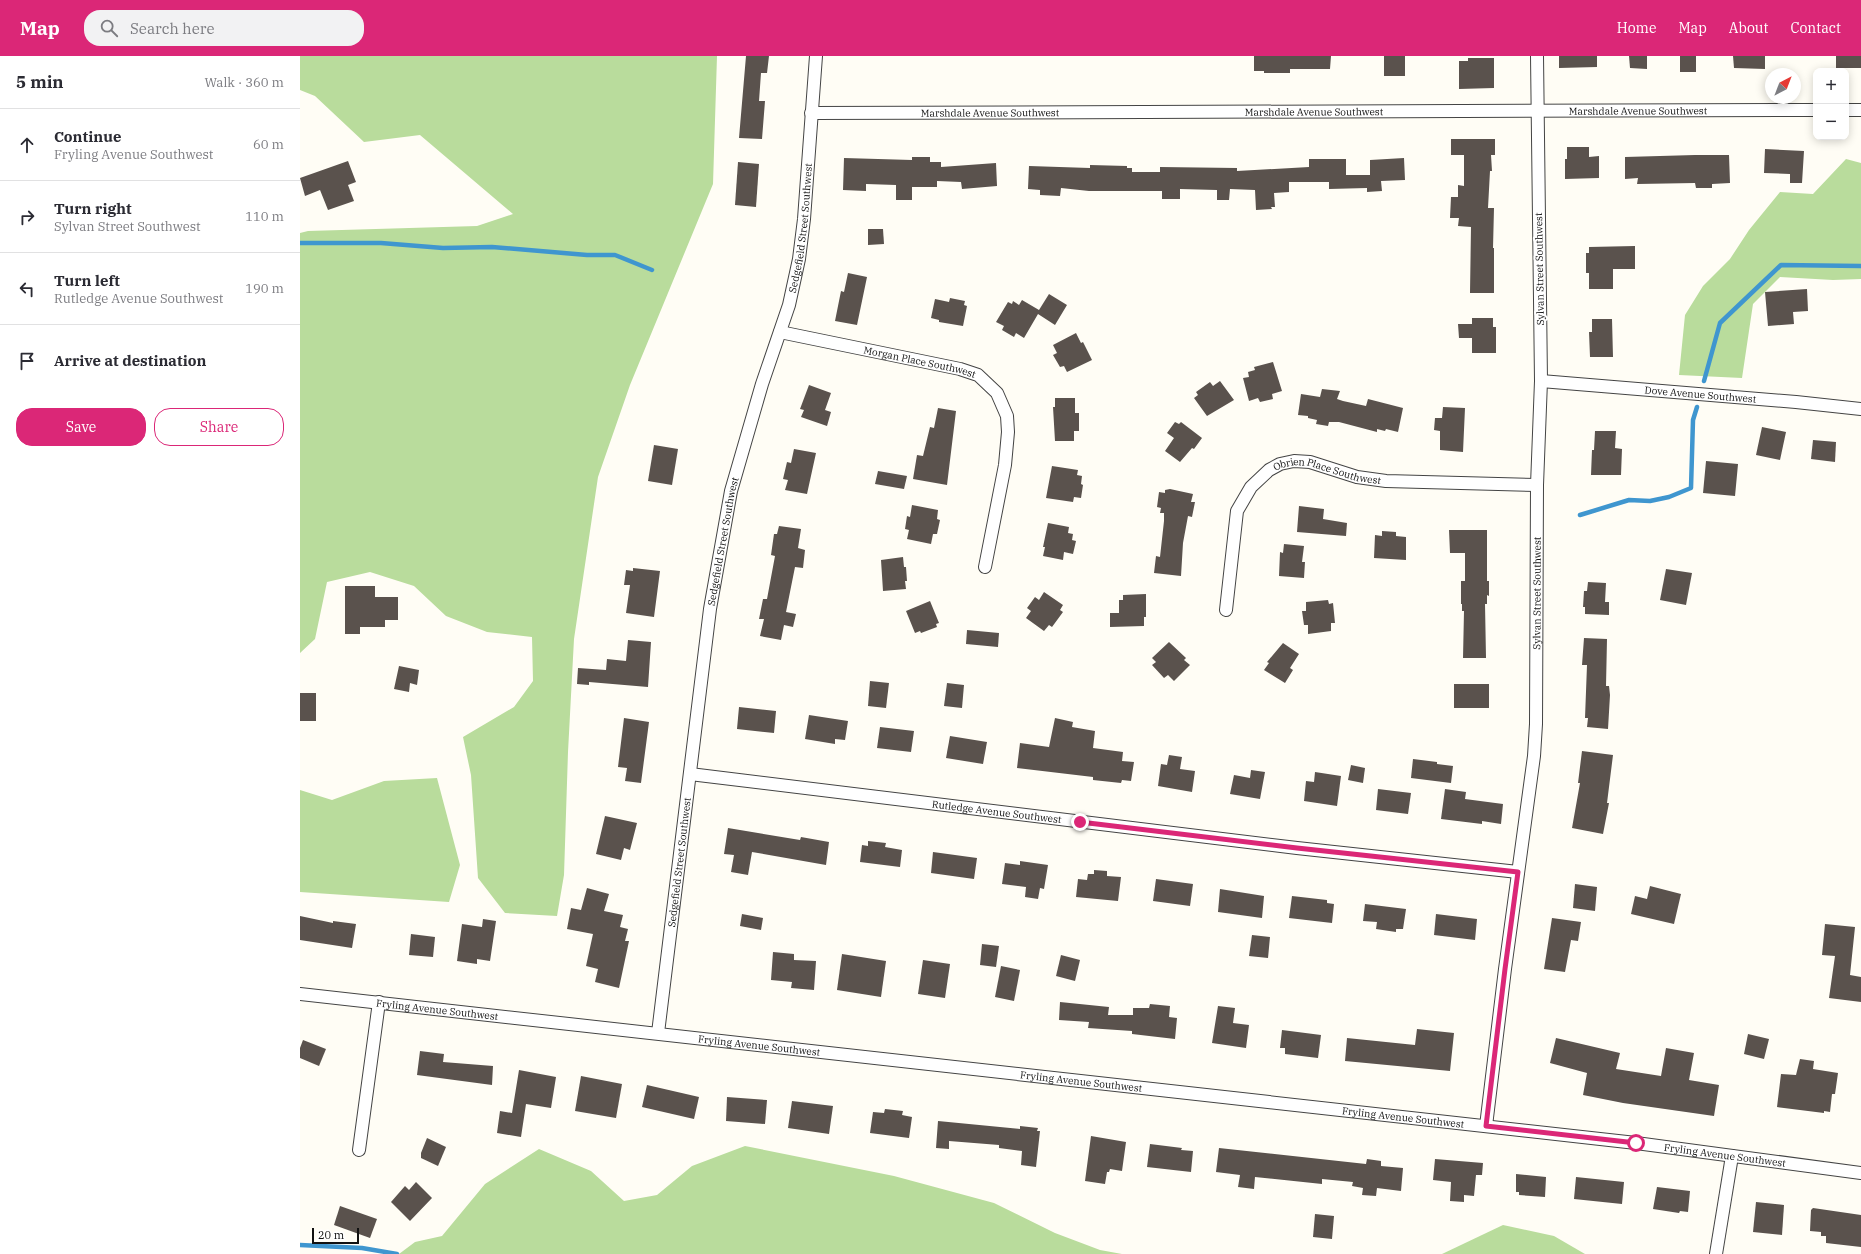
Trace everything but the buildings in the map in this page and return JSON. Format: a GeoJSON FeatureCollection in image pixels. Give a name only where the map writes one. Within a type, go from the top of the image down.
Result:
{"type":"FeatureCollection","features":[{"type":"Feature","properties":{"kind":"street","name":"Sedgefield Street Southwest"},"geometry":{"type":"LineString","coordinates":[[658,1033],[710,609],[731,491],[762,384],[789,305],[799,259],[804,219],[816,56]]}},
{"type":"Feature","properties":{"kind":"street","name":"Sylvan Street Southwest"},"geometry":{"type":"LineString","coordinates":[[1486,1126],[1504,977],[1534,756],[1536,724],[1537,486],[1540,381],[1538,56]]}},
{"type":"Feature","properties":{"kind":"street","name":"Marshdale Avenue Southwest"},"geometry":{"type":"LineString","coordinates":[[811,113],[1813,110]]}},
{"type":"Feature","properties":{"kind":"street"},"geometry":{"type":"LineString","coordinates":[[1849,110],[1861,110]]}},
{"type":"Feature","properties":{"kind":"street","name":"Morgan Place Southwest"},"geometry":{"type":"LineString","coordinates":[[780,332],[960,369],[978,375],[997,393],[1007,416],[1008,432],[1005,464],[985,567]]}},
{"type":"Feature","properties":{"kind":"street","name":"Dove Avenue Southwest"},"geometry":{"type":"LineString","coordinates":[[1540,381],[1796,402],[1861,409]]}},
{"type":"Feature","properties":{"kind":"street","name":"Obrien Place Southwest"},"geometry":{"type":"LineString","coordinates":[[1226,610],[1237,510],[1251,487],[1269,470],[1280,464],[1294,461],[1310,462],[1357,477],[1386,481],[1537,486]]}},
{"type":"Feature","properties":{"kind":"street","name":"Rutledge Avenue Southwest"},"geometry":{"type":"LineString","coordinates":[[690,774],[1297,848],[1518,872]]}},
{"type":"Feature","properties":{"kind":"street","name":"Fryling Avenue Southwest"},"geometry":{"type":"LineString","coordinates":[[300,994],[1636,1143],[1861,1173]]}},
{"type":"Feature","properties":{"kind":"street"},"geometry":{"type":"LineString","coordinates":[[360,1150],[379,1002]]}},
{"type":"Feature","properties":{"kind":"street"},"geometry":{"type":"LineString","coordinates":[[1716,1254],[1732,1156]]}},
{"type":"Feature","properties":{"kind":"green space"},"geometry":{"type":"Polygon","coordinates":[[[300,56],[717,56],[713,184],[630,385],[598,477],[574,639],[568,752],[564,875],[557,916],[505,913],[478,878],[471,775],[463,737],[514,707],[533,681],[532,637],[487,632],[446,616],[414,586],[370,572],[327,582],[315,639],[300,653],[300,233],[308,231],[477,226],[513,214],[420,135],[364,142],[315,96],[300,90],[300,56]]]}},
{"type":"Feature","properties":{"kind":"green space"},"geometry":{"type":"Polygon","coordinates":[[[1846,159],[1861,163],[1861,279],[1833,280],[1780,277],[1753,304],[1742,378],[1679,375],[1685,315],[1703,286],[1730,259],[1749,230],[1780,192],[1813,194],[1846,159]]]}},
{"type":"Feature","properties":{"kind":"green space"},"geometry":{"type":"Polygon","coordinates":[[[437,778],[460,865],[449,902],[300,892],[300,790],[332,800],[384,781],[437,778]]]}},
{"type":"Feature","properties":{"kind":"green space"},"geometry":{"type":"Polygon","coordinates":[[[745,1146],[894,1176],[994,1203],[1055,1233],[1100,1250],[1122,1254],[399,1254],[415,1242],[442,1236],[485,1184],[539,1149],[591,1171],[624,1201],[657,1195],[692,1166],[745,1146]]]}},
{"type":"Feature","properties":{"kind":"green space"},"geometry":{"type":"Polygon","coordinates":[[[1503,1225],[1554,1236],[1585,1254],[1442,1254],[1503,1225]]]}},
{"type":"Feature","properties":{"kind":"waterway"},"geometry":{"type":"LineString","coordinates":[[300,243],[381,243],[443,248],[492,247],[587,255],[615,255],[652,270]]}},
{"type":"Feature","properties":{"kind":"waterway"},"geometry":{"type":"LineString","coordinates":[[1704,381],[1720,323],[1781,265],[1861,266]]}},
{"type":"Feature","properties":{"kind":"waterway"},"geometry":{"type":"LineString","coordinates":[[1580,515],[1629,500],[1650,501],[1669,497],[1691,488],[1693,420],[1697,407]]}},
{"type":"Feature","properties":{"kind":"waterway"},"geometry":{"type":"LineString","coordinates":[[300,1245],[362,1248],[397,1254]]}},
{"type":"Feature","properties":{"kind":"route"},"geometry":{"type":"LineString","coordinates":[[1080,822],[1297,848],[1518,872],[1486,1126],[1636,1143]]}}]}
